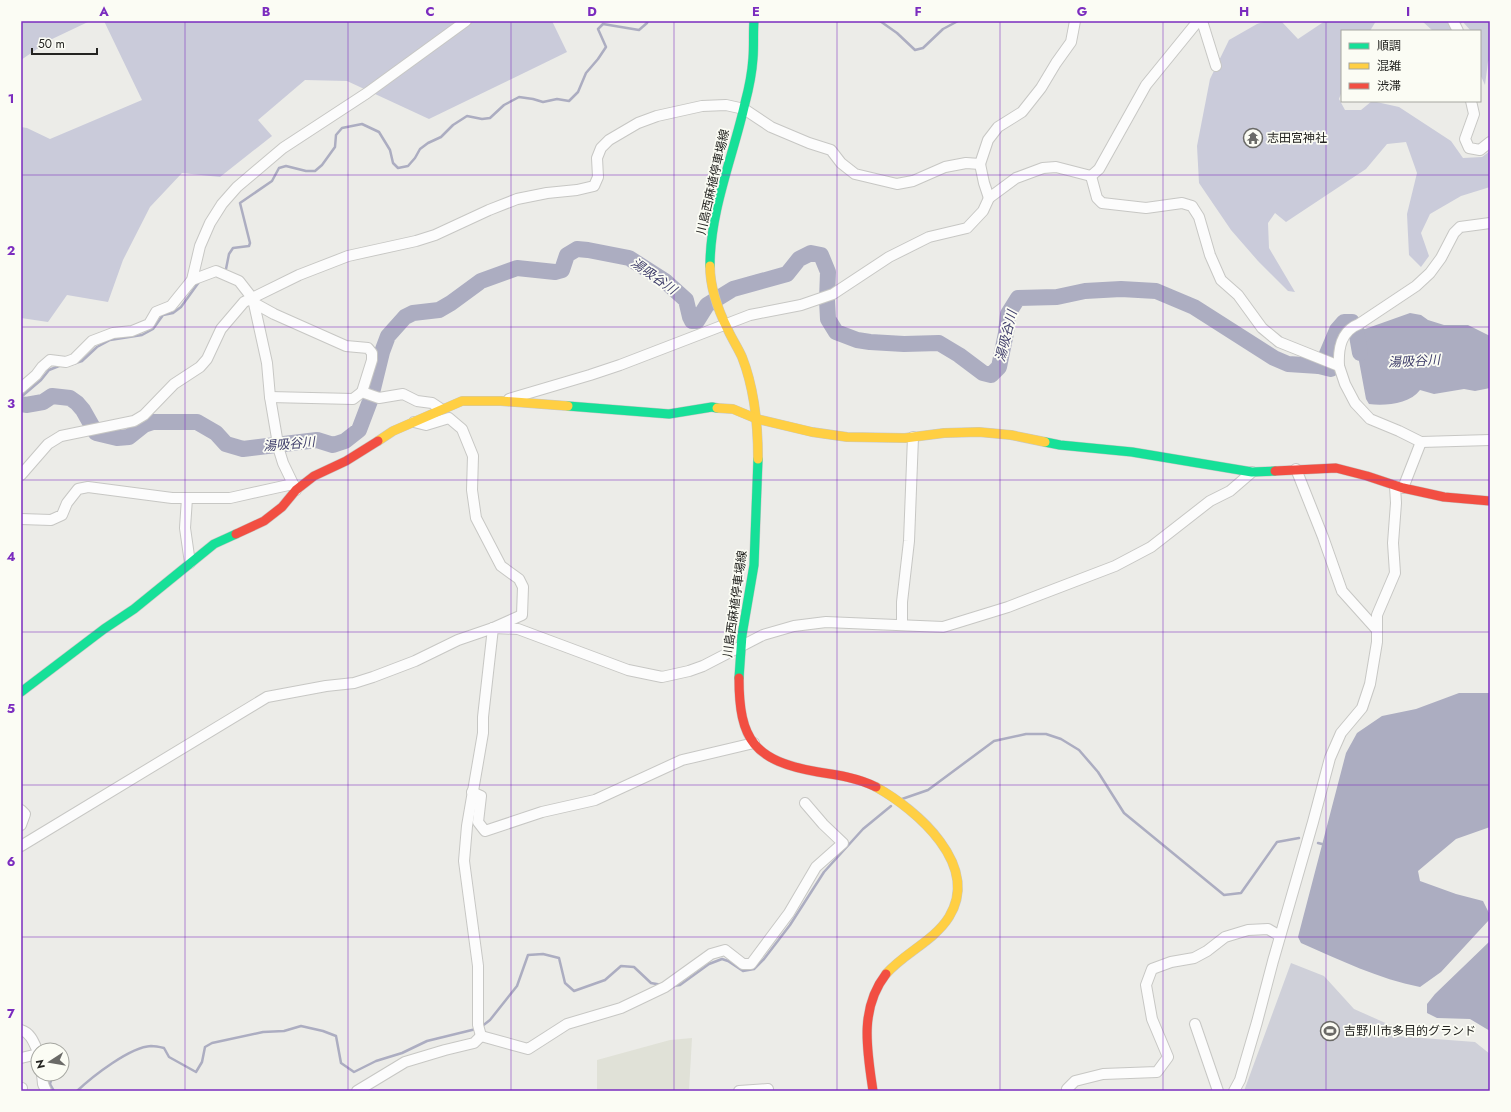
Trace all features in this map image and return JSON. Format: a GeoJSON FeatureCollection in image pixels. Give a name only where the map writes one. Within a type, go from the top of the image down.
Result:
{"type":"FeatureCollection","features":[{"type":"Feature","properties":{"kind":"street"},"geometry":{"type":"LineString","coordinates":[[21,388],[50,360],[66,362],[74,359],[92,341],[113,333],[132,331],[149,324],[156,312],[171,306],[192,280],[200,246],[210,223],[222,204],[237,187],[283,148],[367,93],[466,21]]}},
{"type":"Feature","properties":{"kind":"street","name":"川島西麻植停車場線"},"geometry":{"type":"LineString","coordinates":[[754,21],[753,58],[744,109],[727,169],[712,239],[710,264],[713,290],[725,325],[742,356],[749,374],[758,419],[754,559],[752,582],[742,629],[738,662],[740,708],[744,728],[754,743],[769,757],[789,767],[854,778],[881,790],[911,812],[937,837],[953,862],[956,876],[957,890],[954,904],[941,928],[897,962],[878,984],[872,997],[868,1011],[866,1040],[873,1091]]}},
{"type":"Feature","properties":{"kind":"street"},"geometry":{"type":"LineString","coordinates":[[989,198],[980,164],[988,140],[998,127],[1022,112],[1041,88],[1071,42],[1075,21]]}},
{"type":"Feature","properties":{"kind":"street"},"geometry":{"type":"LineString","coordinates":[[1091,176],[1099,169],[1146,85],[1198,21]]}},
{"type":"Feature","properties":{"kind":"street"},"geometry":{"type":"LineString","coordinates":[[1202,21],[1216,66]]}},
{"type":"Feature","properties":{"kind":"street"},"geometry":{"type":"LineString","coordinates":[[1453,21],[1458,30]]}},
{"type":"Feature","properties":{"kind":"street"},"geometry":{"type":"LineString","coordinates":[[1471,102],[1474,114],[1465,139],[1469,148],[1480,150],[1490,142]]}},
{"type":"Feature","properties":{"kind":"street"},"geometry":{"type":"LineString","coordinates":[[21,475],[48,444],[61,436],[134,421],[144,415],[174,384],[200,367],[207,359],[221,329],[244,302],[253,301],[299,274],[341,258],[416,241],[435,235],[517,199],[594,186],[598,177],[597,158],[601,148],[609,140],[638,123],[657,116],[702,106],[726,105],[744,109],[771,127],[809,143],[831,150],[841,164],[855,174],[897,184],[913,181],[945,167],[966,163],[980,164]]}},
{"type":"Feature","properties":{"kind":"street"},"geometry":{"type":"LineString","coordinates":[[501,401],[590,375],[750,315],[801,305],[833,294],[889,257],[929,237],[967,228],[983,211],[989,198],[1016,178],[1043,168],[1056,167],[1091,176]]}},
{"type":"Feature","properties":{"kind":"street"},"geometry":{"type":"LineString","coordinates":[[1091,176],[1097,198],[1102,203],[1146,208],[1182,203],[1192,206],[1199,217],[1210,255],[1221,280],[1238,295],[1262,328],[1279,342],[1339,366]]}},
{"type":"Feature","properties":{"kind":"street"},"geometry":{"type":"LineString","coordinates":[[1490,223],[1460,227],[1454,233],[1441,258],[1430,273],[1416,286],[1354,326],[1342,337],[1338,359],[1345,384],[1355,404],[1370,418],[1421,442],[1490,440]]}},
{"type":"Feature","properties":{"kind":"street"},"geometry":{"type":"LineString","coordinates":[[192,280],[216,271],[240,281],[253,301],[267,363],[270,397],[278,446],[283,463],[294,487]]}},
{"type":"Feature","properties":{"kind":"street"},"geometry":{"type":"LineString","coordinates":[[253,301],[274,314],[346,346],[368,348],[372,354],[372,360],[364,392],[353,399],[270,397]]}},
{"type":"Feature","properties":{"kind":"street"},"geometry":{"type":"LineString","coordinates":[[364,392],[378,398],[403,394],[417,401],[432,402],[441,409]]}},
{"type":"Feature","properties":{"kind":"street"},"geometry":{"type":"LineString","coordinates":[[21,519],[51,520],[62,516],[67,503],[78,489],[88,487],[172,498],[230,498],[294,487],[346,461],[393,431],[462,401],[501,401],[668,414],[712,407],[733,409],[758,419],[812,432],[847,437],[913,437],[951,432],[978,432],[1011,435],[1060,445],[1132,452],[1252,472],[1336,468],[1367,476],[1399,487],[1444,497],[1490,501]]}},
{"type":"Feature","properties":{"kind":"street"},"geometry":{"type":"LineString","coordinates":[[21,846],[267,697],[326,686],[354,683],[367,679],[415,661],[458,640],[493,628],[522,615],[523,587],[519,579],[501,566],[476,518],[472,490],[473,456],[462,429],[449,418],[426,425],[414,422]]}},
{"type":"Feature","properties":{"kind":"street"},"geometry":{"type":"LineString","coordinates":[[902,624],[902,602],[909,541],[913,437]]}},
{"type":"Feature","properties":{"kind":"street"},"geometry":{"type":"LineString","coordinates":[[1234,1091],[1240,1080],[1257,1022],[1330,758],[1341,733],[1362,708],[1370,684],[1376,650],[1377,615],[1395,573],[1393,543],[1396,503],[1399,487],[1421,442]]}},
{"type":"Feature","properties":{"kind":"street"},"geometry":{"type":"LineString","coordinates":[[1296,469],[1323,537],[1342,591],[1377,630]]}},
{"type":"Feature","properties":{"kind":"street"},"geometry":{"type":"LineString","coordinates":[[493,628],[518,628],[628,670],[662,677],[689,671],[703,666],[763,635],[794,626],[826,622],[943,626],[1008,607],[1115,566],[1151,547],[1210,501],[1230,491],[1252,472]]}},
{"type":"Feature","properties":{"kind":"street"},"geometry":{"type":"LineString","coordinates":[[21,692],[104,629],[134,609],[214,544],[264,521],[282,507],[294,487]]}},
{"type":"Feature","properties":{"kind":"street"},"geometry":{"type":"LineString","coordinates":[[187,498],[185,528],[190,563]]}},
{"type":"Feature","properties":{"kind":"street"},"geometry":{"type":"LineString","coordinates":[[357,1091],[406,1062],[474,1043],[480,1031],[478,966],[464,861],[472,792],[483,733],[483,717],[493,628]]}},
{"type":"Feature","properties":{"kind":"street"},"geometry":{"type":"LineString","coordinates":[[472,792],[481,796],[478,822],[485,831],[542,812],[595,800],[682,760],[754,743]]}},
{"type":"Feature","properties":{"kind":"street"},"geometry":{"type":"LineString","coordinates":[[480,1031],[528,1049],[567,1024],[621,1008],[668,985],[711,954],[725,950],[743,964],[751,964],[789,913],[816,867],[843,843],[822,824],[805,802]]}},
{"type":"Feature","properties":{"kind":"street"},"geometry":{"type":"LineString","coordinates":[[21,810],[25,814],[21,825]]}},
{"type":"Feature","properties":{"kind":"street"},"geometry":{"type":"LineString","coordinates":[[1068,1091],[1075,1081],[1104,1074],[1157,1072],[1168,1057],[1152,1019],[1146,985],[1152,969],[1170,962],[1194,958],[1207,951],[1225,937],[1248,930],[1268,929],[1280,936]]}},
{"type":"Feature","properties":{"kind":"street"},"geometry":{"type":"LineString","coordinates":[[1194,1024],[1218,1091]]}},
{"type":"Feature","properties":{"kind":"street"},"geometry":{"type":"LineString","coordinates":[[21,1030],[26,1032],[34,1042]]}},
{"type":"Feature","properties":{"kind":"street"},"geometry":{"type":"LineString","coordinates":[[739,1091],[768,1089]]}},
{"type":"Feature","properties":{"kind":"shaded area"},"geometry":{"type":"Polygon","coordinates":[[[21,21],[90,21],[50,40],[21,60],[21,21]]]}},
{"type":"Feature","properties":{"kind":"shaded area"},"geometry":{"type":"Polygon","coordinates":[[[104,21],[552,21],[567,52],[429,119],[347,81],[305,80],[258,120],[272,136],[220,177],[182,173],[150,207],[123,260],[108,302],[67,295],[48,322],[21,318],[21,127],[27,128],[50,139],[142,100],[104,21]]]}},
{"type":"Feature","properties":{"kind":"shaded area"},"geometry":{"type":"Polygon","coordinates":[[[1267,21],[1281,21],[1298,39],[1325,21],[1376,21],[1371,30],[1341,30],[1341,94],[1339,99],[1345,110],[1361,110],[1371,102],[1399,107],[1451,141],[1463,158],[1482,157],[1490,151],[1490,187],[1461,196],[1430,214],[1421,233],[1429,256],[1421,267],[1409,255],[1407,214],[1417,173],[1406,142],[1387,144],[1366,169],[1286,222],[1275,213],[1268,223],[1269,248],[1295,292],[1288,291],[1258,261],[1231,230],[1199,183],[1197,146],[1210,79],[1229,40],[1257,24],[1267,21]]]}},
{"type":"Feature","properties":{"kind":"shaded area"},"geometry":{"type":"Polygon","coordinates":[[[1422,21],[1490,21],[1490,59],[1488,62],[1485,85],[1481,76],[1481,30],[1470,30],[1463,22],[1452,30],[1432,30],[1422,21]]]}},
{"type":"Feature","properties":{"kind":"shaded area","name":"吉野川市多目的グランド"},"geometry":{"type":"Polygon","coordinates":[[[1291,963],[1324,976],[1354,1009],[1390,1025],[1396,1036],[1475,1042],[1490,1054],[1490,1091],[1244,1091],[1291,963]]]}},
{"type":"Feature","properties":{"kind":"shaded area"},"geometry":{"type":"Polygon","coordinates":[[[692,1038],[689,1090],[597,1091],[597,1060],[670,1040],[692,1038]]]}},
{"type":"Feature","properties":{"kind":"water"},"geometry":{"type":"Polygon","coordinates":[[[1410,313],[1421,315],[1428,320],[1444,325],[1468,325],[1490,336],[1490,388],[1475,391],[1464,389],[1434,394],[1420,390],[1416,395],[1397,403],[1382,405],[1369,404],[1366,399],[1354,334],[1361,328],[1365,329],[1410,313]]]}},
{"type":"Feature","properties":{"kind":"water"},"geometry":{"type":"Polygon","coordinates":[[[1459,693],[1490,693],[1490,827],[1456,839],[1418,871],[1420,881],[1456,894],[1483,901],[1490,915],[1489,920],[1441,972],[1420,987],[1405,984],[1360,968],[1301,943],[1298,937],[1346,753],[1357,733],[1382,716],[1416,709],[1459,693]]]}},
{"type":"Feature","properties":{"kind":"water"},"geometry":{"type":"Polygon","coordinates":[[[1490,941],[1490,1031],[1470,1019],[1437,1018],[1427,1013],[1427,1004],[1435,994],[1490,941]]]}},
{"type":"Feature","properties":{"kind":"waterway"},"geometry":{"type":"LineString","coordinates":[[226,269],[229,254],[233,248],[249,246],[250,243],[240,203],[272,181],[279,168],[286,166],[306,171],[315,171],[322,165],[335,147],[336,135],[342,128],[362,124],[379,132],[390,150],[393,163],[398,168],[408,166],[420,149],[428,143],[441,137],[453,125],[467,116],[482,119],[490,118],[504,105],[519,97],[543,102],[557,99],[569,101],[578,92],[586,73],[606,47],[598,29],[603,24],[639,30],[648,21]]}},
{"type":"Feature","properties":{"kind":"waterway"},"geometry":{"type":"LineString","coordinates":[[880,21],[897,33],[915,50],[923,48],[943,29],[958,21]]}},
{"type":"Feature","properties":{"kind":"waterway","name":"湯吸谷川"},"geometry":{"type":"LineString","coordinates":[[21,404],[26,405],[43,402],[52,396],[70,398],[83,410],[96,433],[117,438],[129,437],[144,425],[153,422],[197,422],[216,433],[226,444],[243,449],[317,440],[333,445],[345,441],[359,430],[370,401],[382,352],[388,336],[405,317],[413,313],[439,310],[481,281],[517,268],[555,272],[562,270],[567,255],[577,249],[629,258],[665,281],[686,300],[692,321],[697,321],[707,305],[733,289],[787,274],[799,259],[811,253],[821,255],[828,272],[828,319],[836,332],[857,340],[870,342],[904,344],[939,343],[959,355],[983,373],[991,375],[999,367],[1006,333],[1008,314],[1018,298],[1057,297],[1085,291],[1121,289],[1156,291],[1194,307],[1274,358],[1288,364],[1319,366],[1331,369]]}},
{"type":"Feature","properties":{"kind":"waterway"},"geometry":{"type":"LineString","coordinates":[[66,366],[82,361],[97,347],[110,340],[142,335],[153,329],[163,315],[173,313],[181,307],[199,282]]}},
{"type":"Feature","properties":{"kind":"waterway"},"geometry":{"type":"LineString","coordinates":[[1319,366],[1326,356],[1337,330],[1344,322],[1352,322],[1356,330],[1360,353]]}},
{"type":"Feature","properties":{"kind":"waterway"},"geometry":{"type":"LineString","coordinates":[[21,397],[41,380],[49,370],[59,366]]}},
{"type":"Feature","properties":{"kind":"waterway"},"geometry":{"type":"LineString","coordinates":[[902,799],[928,790],[994,741],[1026,734],[1046,734],[1061,739],[1079,750],[1098,772],[1124,813],[1224,895],[1241,893],[1277,842],[1299,838]]}},
{"type":"Feature","properties":{"kind":"waterway"},"geometry":{"type":"LineString","coordinates":[[673,986],[680,985],[709,964],[722,959],[728,961],[743,971],[754,969],[764,959],[790,925],[824,872],[863,829],[891,806]]}},
{"type":"Feature","properties":{"kind":"waterway"},"geometry":{"type":"LineString","coordinates":[[1318,843],[1322,844]]}},
{"type":"Feature","properties":{"kind":"waterway"},"geometry":{"type":"LineString","coordinates":[[481,1027],[490,1020],[517,986],[528,955],[543,954],[559,958],[565,983],[574,991],[605,980],[621,966],[634,967],[651,983],[662,985]]}},
{"type":"Feature","properties":{"kind":"waterway"},"geometry":{"type":"LineString","coordinates":[[77,1091],[112,1063],[133,1051],[151,1046],[164,1048],[169,1057],[196,1072],[202,1062],[205,1047],[212,1043],[263,1032],[284,1031],[301,1026],[323,1031],[336,1036],[341,1063],[354,1072],[376,1061],[402,1053],[427,1041],[476,1029]]}},
{"type":"Feature","properties":{"kind":"waterway"},"geometry":{"type":"LineString","coordinates":[[51,1082],[50,1084],[54,1091]]}},
{"type":"Feature","properties":{"kind":"traffic: fast"},"geometry":{"type":"LineString","coordinates":[[710,266],[711,245],[718,204],[748,92],[753,58],[754,21]]}},
{"type":"Feature","properties":{"kind":"traffic: fast"},"geometry":{"type":"LineString","coordinates":[[568,406],[669,414],[712,407],[717,408]]}},
{"type":"Feature","properties":{"kind":"traffic: fast"},"geometry":{"type":"LineString","coordinates":[[1045,442],[1060,445],[1132,452],[1252,472],[1275,471]]}},
{"type":"Feature","properties":{"kind":"traffic: fast"},"geometry":{"type":"LineString","coordinates":[[739,678],[742,635],[754,565],[758,459]]}},
{"type":"Feature","properties":{"kind":"traffic: fast"},"geometry":{"type":"LineString","coordinates":[[21,692],[104,629],[134,609],[214,544],[236,534]]}},
{"type":"Feature","properties":{"kind":"traffic: slow"},"geometry":{"type":"LineString","coordinates":[[710,266],[711,282],[718,307],[742,357],[750,382],[755,407],[758,459]]}},
{"type":"Feature","properties":{"kind":"traffic: slow"},"geometry":{"type":"LineString","coordinates":[[378,441],[393,431],[462,401],[501,401],[568,406]]}},
{"type":"Feature","properties":{"kind":"traffic: slow"},"geometry":{"type":"LineString","coordinates":[[717,408],[733,409],[757,419],[812,432],[847,437],[905,438],[944,433],[979,432],[1011,435],[1045,442]]}},
{"type":"Feature","properties":{"kind":"traffic: slow"},"geometry":{"type":"LineString","coordinates":[[876,787],[892,797],[926,825],[940,841],[951,859],[957,878],[957,897],[949,917],[935,933],[886,974]]}},
{"type":"Feature","properties":{"kind":"traffic: jam"},"geometry":{"type":"LineString","coordinates":[[236,534],[264,521],[282,507],[296,490],[314,476],[346,461],[378,441]]}},
{"type":"Feature","properties":{"kind":"traffic: jam"},"geometry":{"type":"LineString","coordinates":[[1275,471],[1336,468],[1367,476],[1403,488],[1444,497],[1490,501]]}},
{"type":"Feature","properties":{"kind":"traffic: jam"},"geometry":{"type":"LineString","coordinates":[[739,678],[742,717],[747,732],[754,744],[765,754],[796,767],[848,777],[876,787]]}},
{"type":"Feature","properties":{"kind":"traffic: jam"},"geometry":{"type":"LineString","coordinates":[[873,1091],[867,1045],[868,1016],[877,987],[886,974]]}},
{"type":"Feature","properties":{"kind":"place","name":"志田宮神社"},"geometry":{"type":"Point","coordinates":[1253,138]}},
{"type":"Feature","properties":{"kind":"place","name":"吉野川市多目的グランド"},"geometry":{"type":"Point","coordinates":[1330,1031]}}]}
